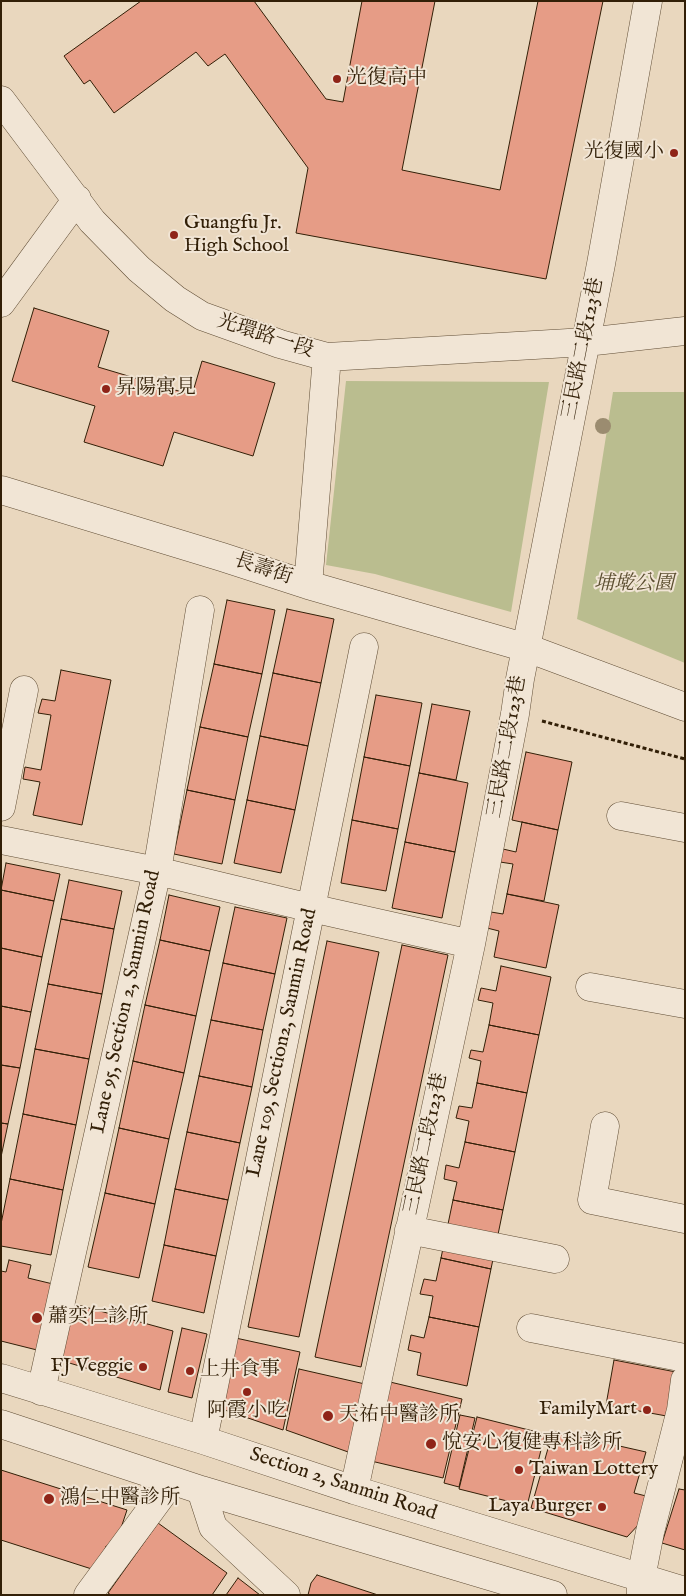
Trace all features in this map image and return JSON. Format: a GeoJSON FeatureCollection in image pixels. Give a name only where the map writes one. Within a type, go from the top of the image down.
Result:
{"type":"FeatureCollection","features":[{"type":"Feature","properties":{"kind":"street","name":"三民路二段123巷"},"geometry":{"type":"LineString","coordinates":[[354,1490],[408,1230],[471,944],[586,342],[648,1]]}},
{"type":"Feature","properties":{"kind":"street","name":"光環路一段"},"geometry":{"type":"LineString","coordinates":[[1,100],[92,221],[139,269],[175,299],[202,316],[280,344],[327,357],[586,342],[685,331]]}},
{"type":"Feature","properties":{"kind":"street"},"geometry":{"type":"LineString","coordinates":[[1,303],[77,199]]}},
{"type":"Feature","properties":{"kind":"street"},"geometry":{"type":"LineString","coordinates":[[308,585],[327,357]]}},
{"type":"Feature","properties":{"kind":"street","name":"長壽街"},"geometry":{"type":"LineString","coordinates":[[1,490],[213,554],[308,585],[527,648],[685,706]]}},
{"type":"Feature","properties":{"kind":"street","name":"Lane 95, Section 2, Sanmin Road"},"geometry":{"type":"LineString","coordinates":[[41,1391],[157,872],[200,610]]}},
{"type":"Feature","properties":{"kind":"street","name":"Lane 109, Section2, Sanmin Road"},"geometry":{"type":"LineString","coordinates":[[203,1440],[364,646]]}},
{"type":"Feature","properties":{"kind":"street"},"geometry":{"type":"LineString","coordinates":[[1,807],[24,690]]}},
{"type":"Feature","properties":{"kind":"street"},"geometry":{"type":"LineString","coordinates":[[621,816],[685,828]]}},
{"type":"Feature","properties":{"kind":"street"},"geometry":{"type":"LineString","coordinates":[[1,840],[157,872],[471,944]]}},
{"type":"Feature","properties":{"kind":"street"},"geometry":{"type":"LineString","coordinates":[[590,987],[685,1004]]}},
{"type":"Feature","properties":{"kind":"street"},"geometry":{"type":"LineString","coordinates":[[605,1126],[592,1200],[685,1219]]}},
{"type":"Feature","properties":{"kind":"street"},"geometry":{"type":"LineString","coordinates":[[408,1230],[554,1258]]}},
{"type":"Feature","properties":{"kind":"street"},"geometry":{"type":"LineString","coordinates":[[531,1328],[685,1358]]}},
{"type":"Feature","properties":{"kind":"street","name":"Section 2, Sanmin Road"},"geometry":{"type":"LineString","coordinates":[[1,1378],[203,1440],[641,1586],[685,1591]]}},
{"type":"Feature","properties":{"kind":"street"},"geometry":{"type":"LineString","coordinates":[[641,1586],[650,1532],[683,1410],[685,1380]]}},
{"type":"Feature","properties":{"kind":"street"},"geometry":{"type":"LineString","coordinates":[[1,1424],[201,1490],[553,1595]]}},
{"type":"Feature","properties":{"kind":"street"},"geometry":{"type":"LineString","coordinates":[[88,1595],[172,1481]]}},
{"type":"Feature","properties":{"kind":"street"},"geometry":{"type":"LineString","coordinates":[[201,1490],[214,1527],[286,1595]]}},
{"type":"Feature","properties":{"kind":"path"},"geometry":{"type":"LineString","coordinates":[[515,714],[685,759]]}},
{"type":"Feature","properties":{"kind":"green space"},"geometry":{"type":"Polygon","coordinates":[[[346,381],[549,382],[511,612],[375,574],[326,565],[346,381]]]}},
{"type":"Feature","properties":{"kind":"green space","name":"埔墘公園"},"geometry":{"type":"Polygon","coordinates":[[[613,392],[685,392],[685,663],[577,619],[613,392]]]}},
{"type":"Feature","properties":{"kind":"building"},"geometry":{"type":"Polygon","coordinates":[[[141,1],[254,1],[326,99],[343,102],[362,1],[435,1],[402,170],[500,190],[538,1],[603,1],[546,279],[296,233],[308,168],[225,54],[208,66],[196,52],[114,113],[90,80],[84,84],[64,56],[141,1]]]}},
{"type":"Feature","properties":{"kind":"building","name":"昇陽寓見"},"geometry":{"type":"Polygon","coordinates":[[[34,308],[109,331],[98,367],[192,395],[202,361],[275,383],[253,456],[174,432],[163,466],[84,442],[95,406],[12,381],[34,308]]]}},
{"type":"Feature","properties":{"kind":"building"},"geometry":{"type":"Polygon","coordinates":[[[227,600],[275,610],[262,674],[214,664],[227,600]]]}},
{"type":"Feature","properties":{"kind":"building"},"geometry":{"type":"Polygon","coordinates":[[[287,609],[334,619],[321,683],[273,673],[287,609]]]}},
{"type":"Feature","properties":{"kind":"building"},"geometry":{"type":"Polygon","coordinates":[[[214,664],[262,674],[248,737],[200,727],[214,664]]]}},
{"type":"Feature","properties":{"kind":"building"},"geometry":{"type":"Polygon","coordinates":[[[61,670],[111,680],[82,825],[33,815],[40,782],[23,779],[25,767],[41,770],[51,715],[38,713],[42,699],[55,701],[61,670]]]}},
{"type":"Feature","properties":{"kind":"building"},"geometry":{"type":"Polygon","coordinates":[[[273,673],[321,683],[308,746],[260,736],[273,673]]]}},
{"type":"Feature","properties":{"kind":"building"},"geometry":{"type":"Polygon","coordinates":[[[376,695],[422,703],[410,766],[364,757],[376,695]]]}},
{"type":"Feature","properties":{"kind":"building"},"geometry":{"type":"Polygon","coordinates":[[[432,704],[470,711],[456,780],[419,773],[432,704]]]}},
{"type":"Feature","properties":{"kind":"building"},"geometry":{"type":"Polygon","coordinates":[[[200,727],[248,737],[235,800],[187,790],[200,727]]]}},
{"type":"Feature","properties":{"kind":"building"},"geometry":{"type":"Polygon","coordinates":[[[260,736],[308,746],[295,810],[247,800],[260,736]]]}},
{"type":"Feature","properties":{"kind":"building"},"geometry":{"type":"Polygon","coordinates":[[[526,752],[572,762],[558,830],[512,820],[526,752]]]}},
{"type":"Feature","properties":{"kind":"building"},"geometry":{"type":"Polygon","coordinates":[[[364,757],[410,766],[398,829],[352,820],[364,757]]]}},
{"type":"Feature","properties":{"kind":"building"},"geometry":{"type":"Polygon","coordinates":[[[419,773],[468,783],[455,852],[405,842],[419,773]]]}},
{"type":"Feature","properties":{"kind":"building"},"geometry":{"type":"Polygon","coordinates":[[[187,790],[235,800],[222,864],[174,854],[187,790]]]}},
{"type":"Feature","properties":{"kind":"building"},"geometry":{"type":"Polygon","coordinates":[[[247,800],[295,810],[281,873],[234,863],[247,800]]]}},
{"type":"Feature","properties":{"kind":"building"},"geometry":{"type":"Polygon","coordinates":[[[352,820],[398,829],[386,891],[341,883],[352,820]]]}},
{"type":"Feature","properties":{"kind":"building"},"geometry":{"type":"Polygon","coordinates":[[[522,822],[558,830],[544,901],[507,894],[513,864],[500,862],[503,849],[516,852],[522,822]]]}},
{"type":"Feature","properties":{"kind":"building"},"geometry":{"type":"Polygon","coordinates":[[[405,842],[455,852],[442,918],[392,908],[405,842]]]}},
{"type":"Feature","properties":{"kind":"building"},"geometry":{"type":"Polygon","coordinates":[[[6,863],[60,874],[54,901],[1,890],[6,863]]]}},
{"type":"Feature","properties":{"kind":"building"},"geometry":{"type":"Polygon","coordinates":[[[69,880],[122,891],[114,929],[61,919],[69,880]]]}},
{"type":"Feature","properties":{"kind":"building"},"geometry":{"type":"Polygon","coordinates":[[[1,890],[54,901],[42,957],[1,948],[1,890]]]}},
{"type":"Feature","properties":{"kind":"building"},"geometry":{"type":"Polygon","coordinates":[[[507,894],[559,905],[546,968],[494,957],[499,931],[487,928],[491,912],[503,914],[507,894]]]}},
{"type":"Feature","properties":{"kind":"building"},"geometry":{"type":"Polygon","coordinates":[[[169,895],[220,907],[210,951],[160,940],[169,895]]]}},
{"type":"Feature","properties":{"kind":"building"},"geometry":{"type":"Polygon","coordinates":[[[235,907],[287,918],[275,974],[223,963],[235,907]]]}},
{"type":"Feature","properties":{"kind":"building"},"geometry":{"type":"Polygon","coordinates":[[[61,919],[114,929],[102,994],[48,984],[61,919]]]}},
{"type":"Feature","properties":{"kind":"building"},"geometry":{"type":"Polygon","coordinates":[[[160,940],[210,951],[196,1016],[145,1005],[160,940]]]}},
{"type":"Feature","properties":{"kind":"building"},"geometry":{"type":"Polygon","coordinates":[[[327,941],[379,952],[299,1337],[248,1327],[327,941]]]}},
{"type":"Feature","properties":{"kind":"building"},"geometry":{"type":"Polygon","coordinates":[[[402,945],[448,955],[361,1367],[315,1357],[402,945]]]}},
{"type":"Feature","properties":{"kind":"building"},"geometry":{"type":"Polygon","coordinates":[[[1,948],[42,957],[31,1012],[1,1006],[1,948]]]}},
{"type":"Feature","properties":{"kind":"building"},"geometry":{"type":"Polygon","coordinates":[[[223,963],[275,974],[263,1030],[211,1020],[223,963]]]}},
{"type":"Feature","properties":{"kind":"building"},"geometry":{"type":"Polygon","coordinates":[[[501,966],[551,977],[539,1035],[489,1025],[493,1003],[478,1000],[481,988],[496,991],[501,966]]]}},
{"type":"Feature","properties":{"kind":"building"},"geometry":{"type":"Polygon","coordinates":[[[48,984],[102,994],[89,1059],[35,1049],[48,984]]]}},
{"type":"Feature","properties":{"kind":"building"},"geometry":{"type":"Polygon","coordinates":[[[145,1005],[196,1016],[184,1073],[133,1061],[145,1005]]]}},
{"type":"Feature","properties":{"kind":"building"},"geometry":{"type":"Polygon","coordinates":[[[1,1006],[31,1012],[20,1068],[1,1065],[1,1006]]]}},
{"type":"Feature","properties":{"kind":"building"},"geometry":{"type":"Polygon","coordinates":[[[211,1020],[263,1030],[252,1087],[199,1076],[211,1020]]]}},
{"type":"Feature","properties":{"kind":"building"},"geometry":{"type":"Polygon","coordinates":[[[489,1025],[539,1035],[527,1093],[477,1083],[481,1061],[469,1058],[471,1050],[483,1052],[489,1025]]]}},
{"type":"Feature","properties":{"kind":"building"},"geometry":{"type":"Polygon","coordinates":[[[35,1049],[89,1059],[76,1125],[23,1114],[35,1049]]]}},
{"type":"Feature","properties":{"kind":"building"},"geometry":{"type":"Polygon","coordinates":[[[133,1061],[184,1073],[169,1139],[119,1128],[133,1061]]]}},
{"type":"Feature","properties":{"kind":"building"},"geometry":{"type":"Polygon","coordinates":[[[1,1065],[20,1068],[8,1124],[1,1123],[1,1065]]]}},
{"type":"Feature","properties":{"kind":"building"},"geometry":{"type":"Polygon","coordinates":[[[199,1076],[252,1087],[240,1143],[187,1132],[199,1076]]]}},
{"type":"Feature","properties":{"kind":"building"},"geometry":{"type":"Polygon","coordinates":[[[477,1083],[527,1093],[515,1152],[465,1142],[469,1121],[456,1118],[459,1106],[472,1108],[477,1083]]]}},
{"type":"Feature","properties":{"kind":"building"},"geometry":{"type":"Polygon","coordinates":[[[23,1114],[76,1125],[63,1190],[10,1179],[23,1114]]]}},
{"type":"Feature","properties":{"kind":"building"},"geometry":{"type":"Polygon","coordinates":[[[1,1123],[8,1124],[1,1157],[1,1123]]]}},
{"type":"Feature","properties":{"kind":"building"},"geometry":{"type":"Polygon","coordinates":[[[119,1128],[169,1139],[155,1204],[105,1193],[119,1128]]]}},
{"type":"Feature","properties":{"kind":"building"},"geometry":{"type":"Polygon","coordinates":[[[187,1132],[240,1143],[228,1200],[175,1189],[187,1132]]]}},
{"type":"Feature","properties":{"kind":"building"},"geometry":{"type":"Polygon","coordinates":[[[465,1142],[515,1152],[503,1210],[453,1200],[457,1182],[444,1179],[446,1165],[459,1168],[465,1142]]]}},
{"type":"Feature","properties":{"kind":"building"},"geometry":{"type":"Polygon","coordinates":[[[10,1179],[63,1190],[51,1255],[1,1246],[1,1224],[10,1179]]]}},
{"type":"Feature","properties":{"kind":"building"},"geometry":{"type":"Polygon","coordinates":[[[175,1189],[228,1200],[216,1256],[164,1245],[175,1189]]]}},
{"type":"Feature","properties":{"kind":"building"},"geometry":{"type":"Polygon","coordinates":[[[105,1193],[155,1204],[139,1278],[88,1267],[105,1193]]]}},
{"type":"Feature","properties":{"kind":"building"},"geometry":{"type":"Polygon","coordinates":[[[453,1200],[503,1210],[491,1269],[441,1258],[453,1200]]]}},
{"type":"Feature","properties":{"kind":"building"},"geometry":{"type":"Polygon","coordinates":[[[164,1245],[216,1256],[204,1313],[152,1301],[164,1245]]]}},
{"type":"Feature","properties":{"kind":"building"},"geometry":{"type":"Polygon","coordinates":[[[441,1258],[491,1269],[479,1327],[429,1317],[433,1296],[420,1294],[424,1279],[436,1281],[441,1258]]]}},
{"type":"Feature","properties":{"kind":"building"},"geometry":{"type":"Polygon","coordinates":[[[9,1260],[31,1265],[28,1278],[53,1284],[37,1350],[1,1341],[1,1271],[6,1272],[9,1260]]]}},
{"type":"Feature","properties":{"kind":"building"},"geometry":{"type":"Polygon","coordinates":[[[67,1302],[173,1331],[160,1390],[66,1362],[58,1344],[67,1302]]]}},
{"type":"Feature","properties":{"kind":"building"},"geometry":{"type":"Polygon","coordinates":[[[429,1317],[479,1327],[467,1386],[417,1375],[421,1353],[408,1350],[411,1335],[424,1338],[429,1317]]]}},
{"type":"Feature","properties":{"kind":"building"},"geometry":{"type":"Polygon","coordinates":[[[182,1328],[207,1334],[192,1398],[168,1392],[182,1328]]]}},
{"type":"Feature","properties":{"kind":"building"},"geometry":{"type":"Polygon","coordinates":[[[231,1337],[300,1352],[283,1430],[216,1407],[231,1337]]]}},
{"type":"Feature","properties":{"kind":"building"},"geometry":{"type":"Polygon","coordinates":[[[614,1360],[681,1373],[672,1417],[606,1405],[614,1360]]]}},
{"type":"Feature","properties":{"kind":"building"},"geometry":{"type":"Polygon","coordinates":[[[299,1369],[365,1384],[351,1453],[286,1430],[299,1369]]]}},
{"type":"Feature","properties":{"kind":"building"},"geometry":{"type":"Polygon","coordinates":[[[390,1382],[462,1399],[443,1478],[371,1461],[390,1382]]]}},
{"type":"Feature","properties":{"kind":"building"},"geometry":{"type":"Polygon","coordinates":[[[460,1415],[475,1418],[459,1487],[444,1483],[460,1415]]]}},
{"type":"Feature","properties":{"kind":"building"},"geometry":{"type":"Polygon","coordinates":[[[477,1417],[545,1434],[527,1506],[459,1489],[477,1417]]]}},
{"type":"Feature","properties":{"kind":"building"},"geometry":{"type":"Polygon","coordinates":[[[553,1431],[646,1452],[634,1493],[646,1496],[641,1522],[627,1537],[531,1508],[553,1431]]]}},
{"type":"Feature","properties":{"kind":"building"},"geometry":{"type":"Polygon","coordinates":[[[1,1470],[127,1510],[114,1549],[106,1546],[98,1571],[1,1540],[1,1470]]]}},
{"type":"Feature","properties":{"kind":"building"},"geometry":{"type":"Polygon","coordinates":[[[679,1489],[685,1490],[685,1550],[662,1543],[679,1489]]]}},
{"type":"Feature","properties":{"kind":"building"},"geometry":{"type":"Polygon","coordinates":[[[158,1523],[227,1573],[212,1595],[111,1595],[108,1593],[158,1523]]]}},
{"type":"Feature","properties":{"kind":"building"},"geometry":{"type":"Polygon","coordinates":[[[317,1575],[378,1595],[308,1595],[311,1583],[317,1575]]]}},
{"type":"Feature","properties":{"kind":"building"},"geometry":{"type":"Polygon","coordinates":[[[238,1578],[260,1595],[226,1595],[238,1578]]]}},
{"type":"Feature","properties":{"kind":"place","name":"光復高中"},"geometry":{"type":"Point","coordinates":[337,79]}},
{"type":"Feature","properties":{"kind":"place","name":"光復國小"},"geometry":{"type":"Point","coordinates":[674,153]}},
{"type":"Feature","properties":{"kind":"place","name":"Guangfu Jr. High School"},"geometry":{"type":"Point","coordinates":[174,235]}},
{"type":"Feature","properties":{"kind":"place","name":"昇陽寓見"},"geometry":{"type":"Point","coordinates":[106,389]}},
{"type":"Feature","properties":{"kind":"place","name":"蕭奕仁診所"},"geometry":{"type":"Point","coordinates":[37,1318]}},
{"type":"Feature","properties":{"kind":"place","name":"FJ Veggie"},"geometry":{"type":"Point","coordinates":[143,1367]}},
{"type":"Feature","properties":{"kind":"place","name":"上井食事"},"geometry":{"type":"Point","coordinates":[190,1371]}},
{"type":"Feature","properties":{"kind":"place","name":"阿霞小吃"},"geometry":{"type":"Point","coordinates":[247,1392]}},
{"type":"Feature","properties":{"kind":"place","name":"FamilyMart"},"geometry":{"type":"Point","coordinates":[647,1410]}},
{"type":"Feature","properties":{"kind":"place","name":"天祐中醫診所"},"geometry":{"type":"Point","coordinates":[328,1416]}},
{"type":"Feature","properties":{"kind":"place","name":"悅安心復健專科診所"},"geometry":{"type":"Point","coordinates":[431,1444]}},
{"type":"Feature","properties":{"kind":"place","name":"Taiwan Lottery"},"geometry":{"type":"Point","coordinates":[519,1470]}},
{"type":"Feature","properties":{"kind":"place","name":"鴻仁中醫診所"},"geometry":{"type":"Point","coordinates":[49,1499]}},
{"type":"Feature","properties":{"kind":"place","name":"Laya Burger"},"geometry":{"type":"Point","coordinates":[602,1507]}}]}
